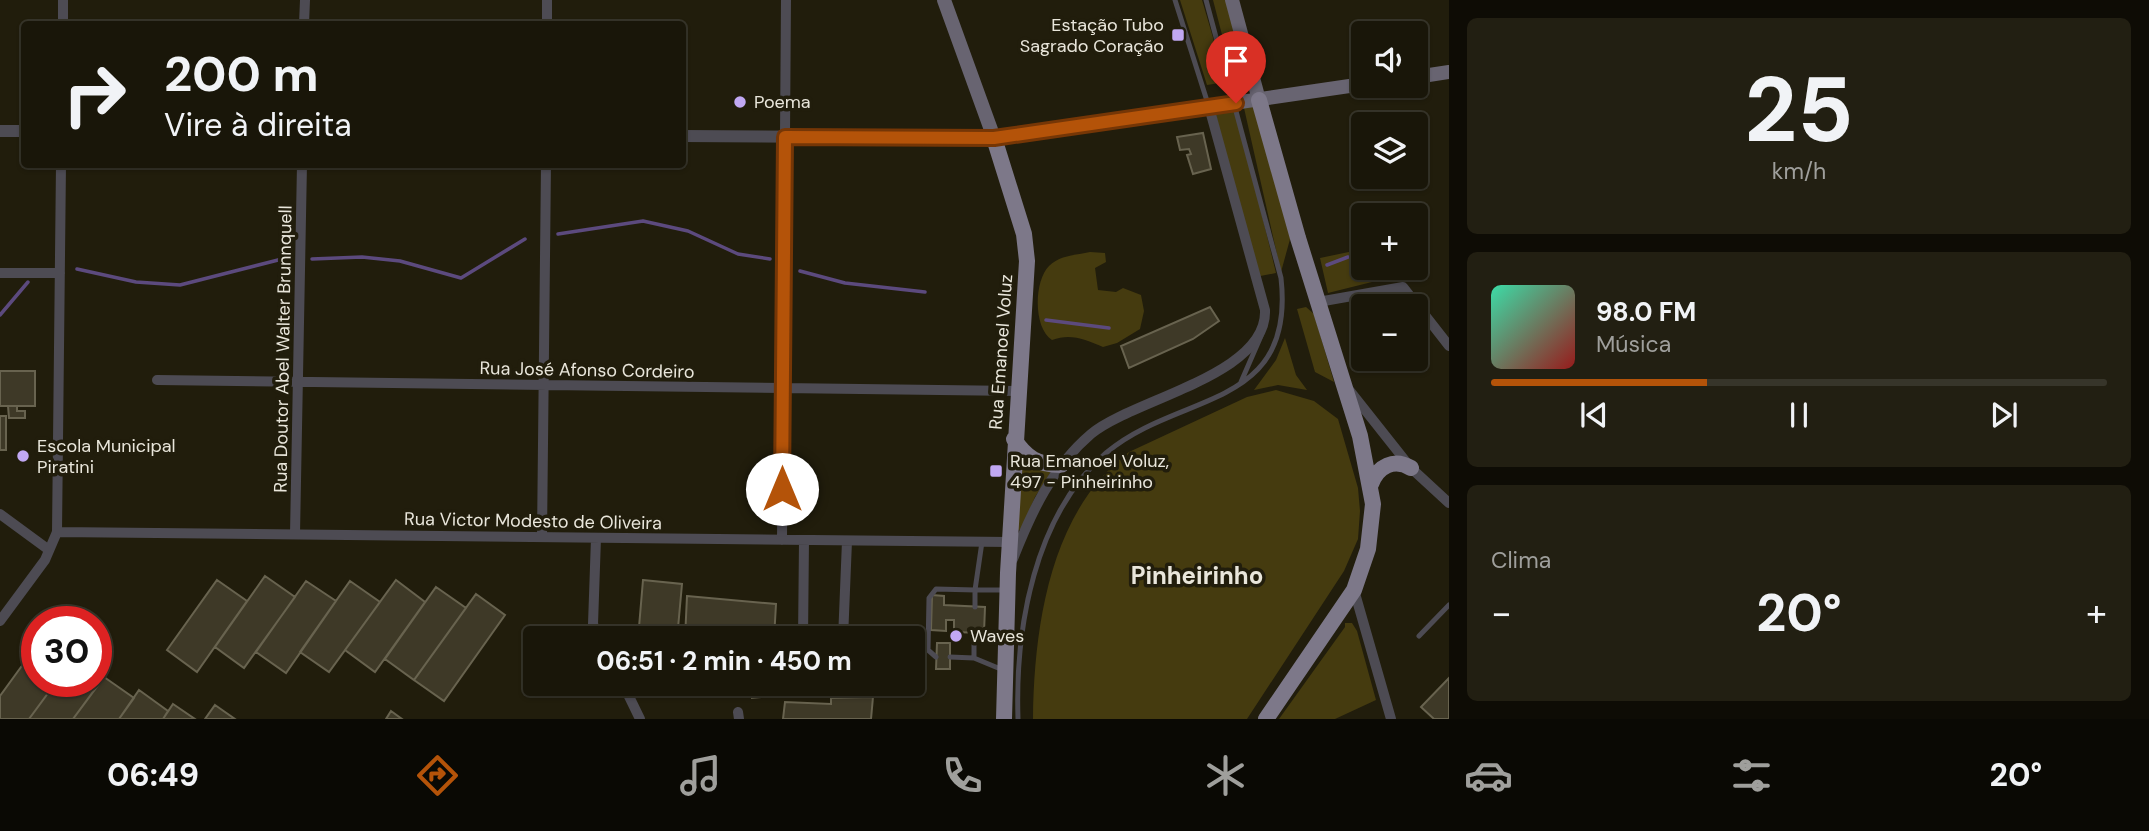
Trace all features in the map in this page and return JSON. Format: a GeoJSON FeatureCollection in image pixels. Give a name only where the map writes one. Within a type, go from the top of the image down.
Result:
{"type":"FeatureCollection","features":[{"type":"Feature","properties":{"kind":"main road","name":"Rua Emanoel Voluz"},"geometry":{"type":"LineString","coordinates":[[944,0],[994,138],[1024,234],[1027,261],[1014,439],[1004,719]]}},
{"type":"Feature","properties":{"kind":"main road"},"geometry":{"type":"LineString","coordinates":[[1232,0],[1371,484],[1372,528],[1354,590],[1266,719]]}},
{"type":"Feature","properties":{"kind":"main road"},"geometry":{"type":"LineString","coordinates":[[1428,75],[1449,72]]}},
{"type":"Feature","properties":{"kind":"main road"},"geometry":{"type":"LineString","coordinates":[[994,138],[1351,86]]}},
{"type":"Feature","properties":{"kind":"main road"},"geometry":{"type":"LineString","coordinates":[[1014,439],[1022,451],[1033,460],[1046,465],[1061,465]]}},
{"type":"Feature","properties":{"kind":"main road"},"geometry":{"type":"LineString","coordinates":[[1371,484],[1385,466],[1401,463],[1411,468]]}},
{"type":"Feature","properties":{"kind":"street"},"geometry":{"type":"LineString","coordinates":[[62,21],[63,0]]}},
{"type":"Feature","properties":{"kind":"street"},"geometry":{"type":"LineString","coordinates":[[304,0],[304,21]]}},
{"type":"Feature","properties":{"kind":"street"},"geometry":{"type":"LineString","coordinates":[[547,0],[547,21]]}},
{"type":"Feature","properties":{"kind":"street"},"geometry":{"type":"LineString","coordinates":[[782,540],[786,0]]}},
{"type":"Feature","properties":{"kind":"street"},"geometry":{"type":"LineString","coordinates":[[1008,581],[1038,500],[1061,465],[1091,434],[1114,419],[1227,368],[1244,353],[1264,325],[1265,310],[1209,107]]}},
{"type":"Feature","properties":{"kind":"street"},"geometry":{"type":"LineString","coordinates":[[0,131],[21,131]]}},
{"type":"Feature","properties":{"kind":"street"},"geometry":{"type":"LineString","coordinates":[[686,136],[994,138]]}},
{"type":"Feature","properties":{"kind":"street"},"geometry":{"type":"LineString","coordinates":[[0,621],[49,550],[57,532],[61,168]]}},
{"type":"Feature","properties":{"kind":"street","name":"Rua Doutor Abel Walter Brunnquell"},"geometry":{"type":"LineString","coordinates":[[295,534],[302,168]]}},
{"type":"Feature","properties":{"kind":"street"},"geometry":{"type":"LineString","coordinates":[[542,537],[546,168]]}},
{"type":"Feature","properties":{"kind":"street"},"geometry":{"type":"LineString","coordinates":[[0,273],[60,273]]}},
{"type":"Feature","properties":{"kind":"street"},"geometry":{"type":"LineString","coordinates":[[1318,302],[1403,287],[1449,346]]}},
{"type":"Feature","properties":{"kind":"street","name":"Rua José Afonso Cordeiro"},"geometry":{"type":"LineString","coordinates":[[156,380],[1018,391]]}},
{"type":"Feature","properties":{"kind":"street"},"geometry":{"type":"LineString","coordinates":[[1343,381],[1411,468],[1449,503]]}},
{"type":"Feature","properties":{"kind":"street"},"geometry":{"type":"LineString","coordinates":[[0,514],[49,550]]}},
{"type":"Feature","properties":{"kind":"street","name":"Rua Victor Modesto de Oliveira"},"geometry":{"type":"LineString","coordinates":[[57,532],[1009,542]]}},
{"type":"Feature","properties":{"kind":"street"},"geometry":{"type":"LineString","coordinates":[[594,626],[596,538]]}},
{"type":"Feature","properties":{"kind":"street"},"geometry":{"type":"LineString","coordinates":[[803,626],[804,540]]}},
{"type":"Feature","properties":{"kind":"street"},"geometry":{"type":"LineString","coordinates":[[844,626],[847,541]]}},
{"type":"Feature","properties":{"kind":"street"},"geometry":{"type":"LineString","coordinates":[[1354,590],[1391,719]]}},
{"type":"Feature","properties":{"kind":"street"},"geometry":{"type":"LineString","coordinates":[[629,696],[640,719]]}},
{"type":"Feature","properties":{"kind":"lane"},"geometry":{"type":"LineString","coordinates":[[1175,0],[1209,107]]}},
{"type":"Feature","properties":{"kind":"lane"},"geometry":{"type":"LineString","coordinates":[[1018,719],[1017,689],[1024,624],[1041,556],[1058,515],[1105,454],[1137,430],[1238,387],[1256,373],[1273,346],[1280,322],[1282,290],[1236,103],[1206,0]]}},
{"type":"Feature","properties":{"kind":"lane"},"geometry":{"type":"LineString","coordinates":[[1238,387],[1252,363],[1264,325]]}},
{"type":"Feature","properties":{"kind":"lane"},"geometry":{"type":"LineString","coordinates":[[975,607],[982,542]]}},
{"type":"Feature","properties":{"kind":"lane"},"geometry":{"type":"LineString","coordinates":[[936,657],[928,650],[932,593],[936,589],[975,590],[1008,581]]}},
{"type":"Feature","properties":{"kind":"lane"},"geometry":{"type":"LineString","coordinates":[[1419,636],[1449,606]]}},
{"type":"Feature","properties":{"kind":"lane"},"geometry":{"type":"LineString","coordinates":[[974,633],[974,658]]}},
{"type":"Feature","properties":{"kind":"lane"},"geometry":{"type":"LineString","coordinates":[[950,657],[974,658],[1006,671]]}},
{"type":"Feature","properties":{"kind":"shaded area"},"geometry":{"type":"Polygon","coordinates":[[[1180,0],[1202,0],[1226,82],[1207,85],[1180,0]]]}},
{"type":"Feature","properties":{"kind":"shaded area"},"geometry":{"type":"Polygon","coordinates":[[[1213,0],[1226,0],[1246,78],[1234,81],[1213,0]]]}},
{"type":"Feature","properties":{"kind":"shaded area"},"geometry":{"type":"Polygon","coordinates":[[[1257,106],[1292,232],[1281,272],[1244,108],[1257,106]]]}},
{"type":"Feature","properties":{"kind":"shaded area"},"geometry":{"type":"Polygon","coordinates":[[[1236,108],[1276,273],[1255,277],[1215,111],[1236,108]]]}},
{"type":"Feature","properties":{"kind":"shaded area"},"geometry":{"type":"Polygon","coordinates":[[[1090,252],[1105,253],[1106,262],[1095,268],[1098,290],[1116,292],[1123,288],[1141,295],[1144,311],[1140,329],[1117,343],[1103,347],[1078,338],[1052,340],[1041,325],[1039,315],[1040,282],[1049,266],[1063,258],[1090,252]]]}},
{"type":"Feature","properties":{"kind":"shaded area"},"geometry":{"type":"Polygon","coordinates":[[[1351,252],[1351,280],[1380,280],[1328,293],[1320,258],[1351,252]]]}},
{"type":"Feature","properties":{"kind":"shaded area"},"geometry":{"type":"Polygon","coordinates":[[[1306,307],[1314,314],[1334,382],[1315,372],[1297,309],[1306,307]]]}},
{"type":"Feature","properties":{"kind":"shaded area"},"geometry":{"type":"Polygon","coordinates":[[[1285,338],[1296,375],[1307,390],[1278,385],[1254,390],[1276,360],[1285,338]]]}},
{"type":"Feature","properties":{"kind":"shaded area"},"geometry":{"type":"Polygon","coordinates":[[[1276,390],[1314,401],[1338,419],[1358,488],[1358,539],[1344,571],[1247,719],[1033,719],[1037,647],[1052,573],[1064,538],[1081,506],[1102,477],[1129,452],[1247,397],[1276,390]]]}},
{"type":"Feature","properties":{"kind":"shaded area"},"geometry":{"type":"Polygon","coordinates":[[[1017,451],[1052,470],[1035,497],[1021,530],[1013,529],[1017,451]]]}},
{"type":"Feature","properties":{"kind":"shaded area"},"geometry":{"type":"Polygon","coordinates":[[[1345,623],[1352,623],[1357,631],[1376,700],[1335,719],[1279,719],[1345,627],[1345,623]]]}},
{"type":"Feature","properties":{"kind":"building","name":"Estação Tubo Sagrado Coração"},"geometry":{"type":"Polygon","coordinates":[[[1178,28],[1182,41],[1178,41],[1174,29],[1178,28]]]}},
{"type":"Feature","properties":{"kind":"building"},"geometry":{"type":"Polygon","coordinates":[[[1203,133],[1211,169],[1193,174],[1187,155],[1191,154],[1189,149],[1180,150],[1177,137],[1203,133]]]}},
{"type":"Feature","properties":{"kind":"building"},"geometry":{"type":"Polygon","coordinates":[[[1210,307],[1219,321],[1193,339],[1129,368],[1121,346],[1210,307]]]}},
{"type":"Feature","properties":{"kind":"building"},"geometry":{"type":"Polygon","coordinates":[[[0,371],[35,371],[35,406],[0,406],[0,371]]]}},
{"type":"Feature","properties":{"kind":"building"},"geometry":{"type":"Polygon","coordinates":[[[8,406],[17,406],[17,411],[25,411],[25,418],[9,418],[8,406]]]}},
{"type":"Feature","properties":{"kind":"building"},"geometry":{"type":"Polygon","coordinates":[[[0,416],[6,416],[6,450],[0,450],[0,416]]]}},
{"type":"Feature","properties":{"kind":"building"},"geometry":{"type":"Polygon","coordinates":[[[265,576],[295,597],[244,668],[215,647],[265,576]]]}},
{"type":"Feature","properties":{"kind":"building"},"geometry":{"type":"Polygon","coordinates":[[[217,580],[247,601],[197,672],[167,650],[217,580]]]}},
{"type":"Feature","properties":{"kind":"building"},"geometry":{"type":"Polygon","coordinates":[[[396,580],[425,602],[375,672],[345,650],[396,580]]]}},
{"type":"Feature","properties":{"kind":"building"},"geometry":{"type":"Polygon","coordinates":[[[643,580],[682,584],[678,626],[639,626],[643,580]]]}},
{"type":"Feature","properties":{"kind":"building"},"geometry":{"type":"Polygon","coordinates":[[[306,581],[336,601],[286,673],[256,652],[306,581]]]}},
{"type":"Feature","properties":{"kind":"building"},"geometry":{"type":"Polygon","coordinates":[[[350,581],[380,602],[329,672],[300,652],[350,581]]]}},
{"type":"Feature","properties":{"kind":"building"},"geometry":{"type":"Polygon","coordinates":[[[436,587],[466,608],[414,680],[385,659],[436,587]]]}},
{"type":"Feature","properties":{"kind":"building"},"geometry":{"type":"Polygon","coordinates":[[[476,594],[505,615],[444,701],[414,680],[476,594]]]}},
{"type":"Feature","properties":{"kind":"building"},"geometry":{"type":"Polygon","coordinates":[[[932,595],[944,596],[944,605],[985,607],[984,633],[954,632],[954,620],[946,620],[946,631],[931,630],[932,595]]]}},
{"type":"Feature","properties":{"kind":"building"},"geometry":{"type":"Polygon","coordinates":[[[687,596],[776,604],[775,626],[686,626],[687,596]]]}},
{"type":"Feature","properties":{"kind":"building"},"geometry":{"type":"Polygon","coordinates":[[[937,643],[950,643],[950,669],[936,669],[937,643]]]}},
{"type":"Feature","properties":{"kind":"building"},"geometry":{"type":"Polygon","coordinates":[[[21,667],[21,697],[45,697],[29,719],[0,719],[0,696],[21,667]]]}},
{"type":"Feature","properties":{"kind":"building"},"geometry":{"type":"Polygon","coordinates":[[[1449,678],[1449,719],[1434,719],[1421,707],[1449,678]]]}},
{"type":"Feature","properties":{"kind":"building"},"geometry":{"type":"Polygon","coordinates":[[[112,683],[134,698],[119,719],[73,719],[89,697],[112,697],[112,683]]]}},
{"type":"Feature","properties":{"kind":"building"},"geometry":{"type":"Polygon","coordinates":[[[139,690],[168,711],[163,719],[119,719],[139,690]]]}},
{"type":"Feature","properties":{"kind":"building"},"geometry":{"type":"Polygon","coordinates":[[[45,697],[89,697],[73,719],[29,719],[45,697]]]}},
{"type":"Feature","properties":{"kind":"building"},"geometry":{"type":"Polygon","coordinates":[[[873,697],[871,719],[783,719],[785,702],[831,704],[831,698],[873,697]]]}},
{"type":"Feature","properties":{"kind":"building"},"geometry":{"type":"Polygon","coordinates":[[[173,704],[195,719],[163,719],[173,704]]]}},
{"type":"Feature","properties":{"kind":"building"},"geometry":{"type":"Polygon","coordinates":[[[215,705],[235,719],[205,719],[215,705]]]}},
{"type":"Feature","properties":{"kind":"building"},"geometry":{"type":"Polygon","coordinates":[[[391,711],[402,719],[386,719],[391,711]]]}},
{"type":"Feature","properties":{"kind":"waterway"},"geometry":{"type":"LineString","coordinates":[[558,234],[643,221],[688,231],[738,254],[770,259]]}},
{"type":"Feature","properties":{"kind":"waterway"},"geometry":{"type":"LineString","coordinates":[[312,259],[362,257],[400,261],[461,278],[525,239]]}},
{"type":"Feature","properties":{"kind":"waterway"},"geometry":{"type":"LineString","coordinates":[[1327,265],[1348,257]]}},
{"type":"Feature","properties":{"kind":"waterway"},"geometry":{"type":"LineString","coordinates":[[77,269],[136,282],[180,285],[282,259]]}},
{"type":"Feature","properties":{"kind":"waterway"},"geometry":{"type":"LineString","coordinates":[[800,271],[845,283],[925,292]]}},
{"type":"Feature","properties":{"kind":"waterway"},"geometry":{"type":"LineString","coordinates":[[0,315],[28,282]]}},
{"type":"Feature","properties":{"kind":"waterway"},"geometry":{"type":"LineString","coordinates":[[1046,320],[1109,328]]}},
{"type":"Feature","properties":{"kind":"place","name":"Estação Tubo Sagrado Coração"},"geometry":{"type":"Point","coordinates":[1178,35]}},
{"type":"Feature","properties":{"kind":"place","name":"Poema"},"geometry":{"type":"Point","coordinates":[740,102]}},
{"type":"Feature","properties":{"kind":"place","name":"Escola Municipal Piratini"},"geometry":{"type":"Point","coordinates":[23,456]}},
{"type":"Feature","properties":{"kind":"place","name":"Rua Emanoel Voluz, 497 - Pinheirinho"},"geometry":{"type":"Point","coordinates":[996,471]}},
{"type":"Feature","properties":{"kind":"place","name":"Waves"},"geometry":{"type":"Point","coordinates":[956,636]}},
{"type":"Feature","properties":{"kind":"district","name":"Pinheirinho"},"geometry":{"type":"Point","coordinates":[1197,576]}},
{"type":"Feature","properties":{"kind":"route"},"geometry":{"type":"LineString","coordinates":[[782,489],[785,137],[994,138],[1236,103]]}}]}
